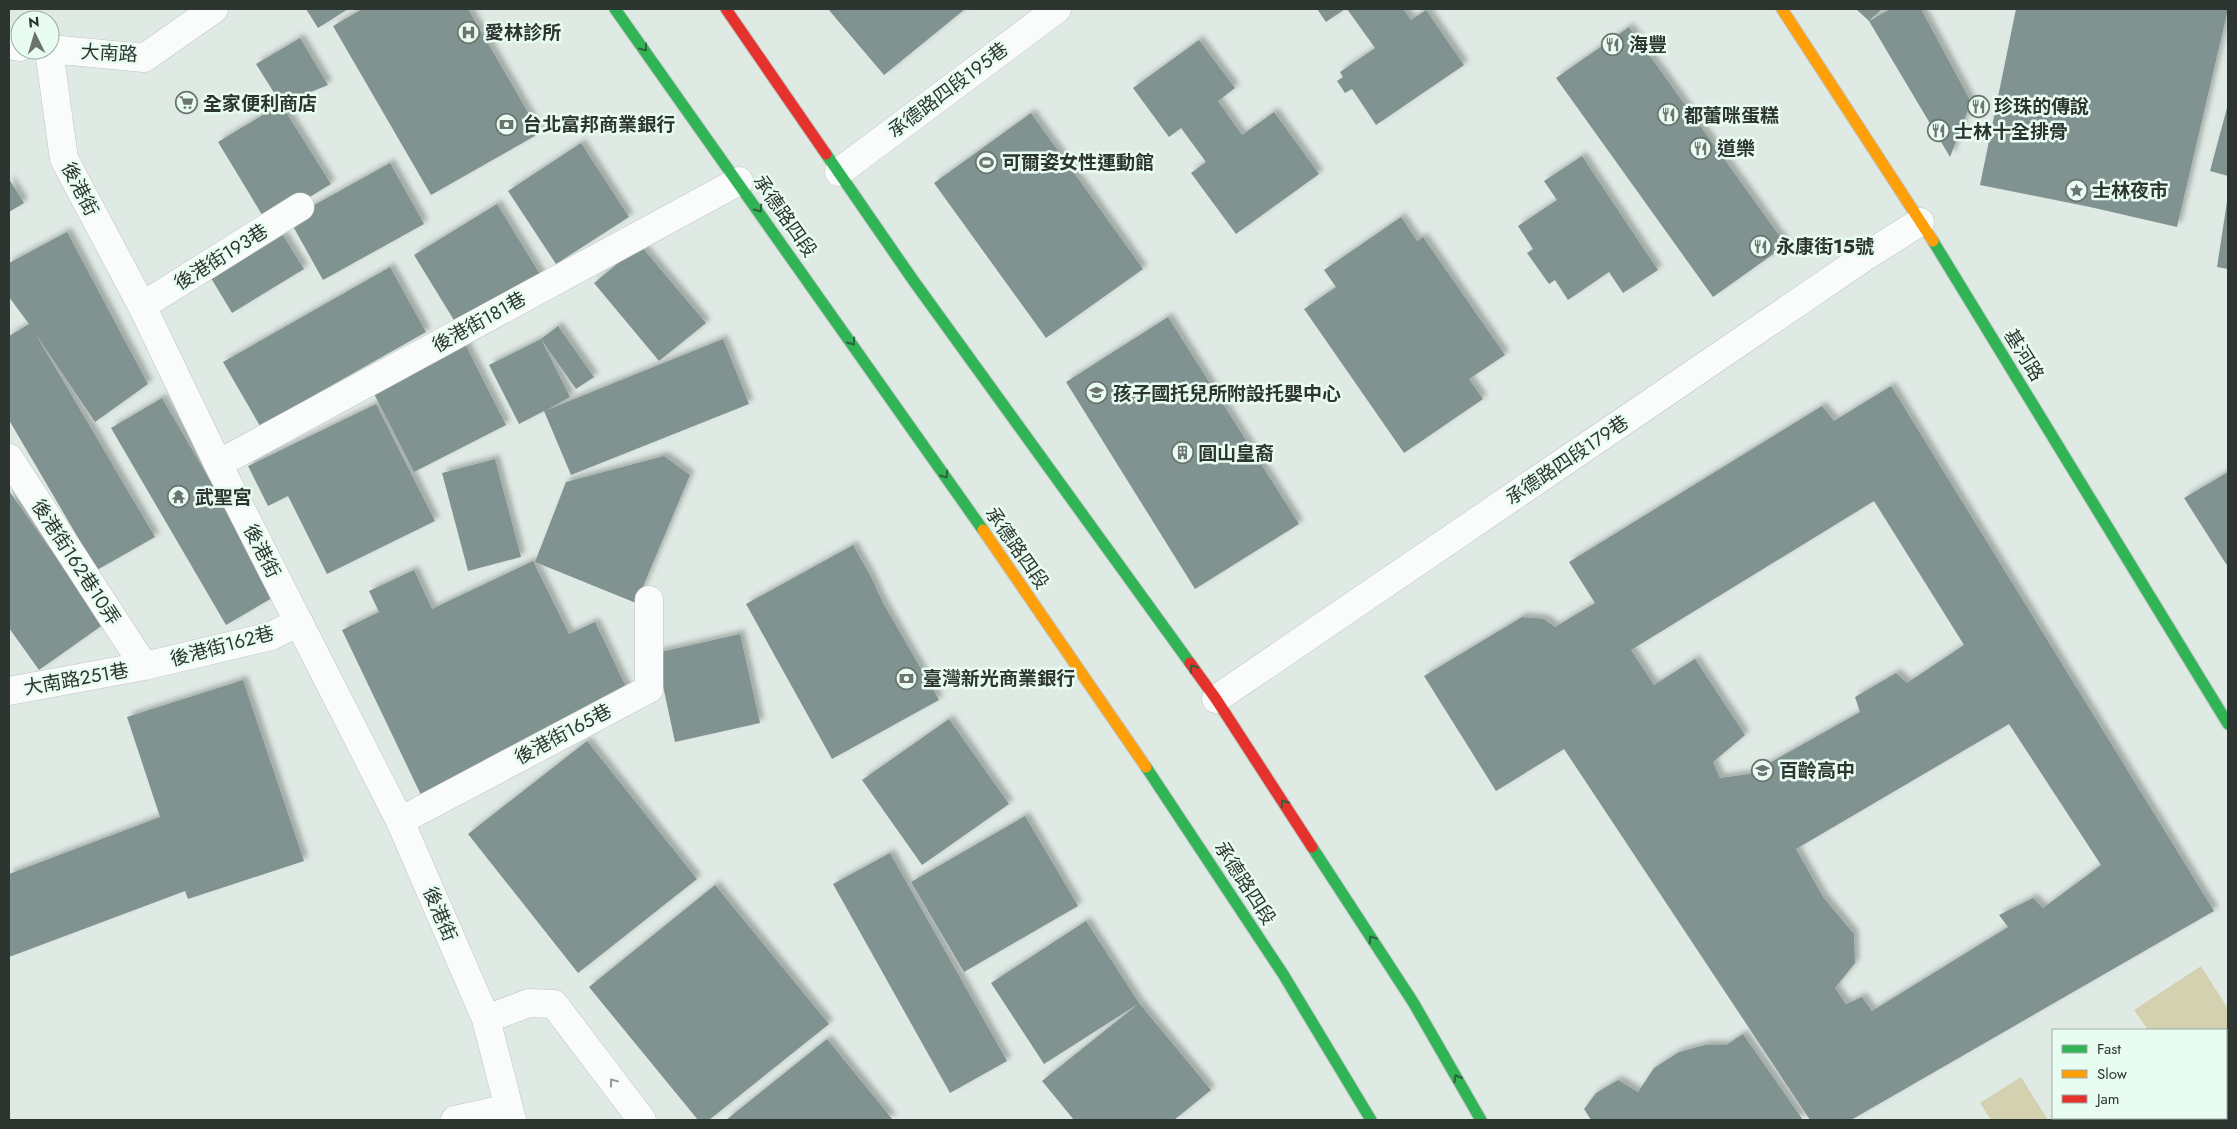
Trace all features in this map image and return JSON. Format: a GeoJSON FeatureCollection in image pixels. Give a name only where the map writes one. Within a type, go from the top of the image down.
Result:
{"type":"FeatureCollection","features":[{"type":"Feature","properties":{"kind":"main road","name":"承德路四段"},"geometry":{"type":"LineString","coordinates":[[615,9],[739,181],[1087,680],[1239,904],[1331,1051],[1371,1120]]}},
{"type":"Feature","properties":{"kind":"main road"},"geometry":{"type":"LineString","coordinates":[[726,9],[918,288],[1216,699],[1413,1002],[1481,1120]]}},
{"type":"Feature","properties":{"kind":"main road","name":"基河路"},"geometry":{"type":"LineString","coordinates":[[1782,9],[1920,222],[2067,457],[2228,724]]}},
{"type":"Feature","properties":{"kind":"street","name":"大南路"},"geometry":{"type":"LineString","coordinates":[[60,51],[144,58],[214,9]]}},
{"type":"Feature","properties":{"kind":"street","name":"承德路四段195巷"},"geometry":{"type":"LineString","coordinates":[[839,172],[1057,9]]}},
{"type":"Feature","properties":{"kind":"street","name":"後港街"},"geometry":{"type":"LineString","coordinates":[[50,60],[64,159],[142,306],[218,464],[400,821],[486,1019],[511,1114]]}},
{"type":"Feature","properties":{"kind":"street","name":"後港街181巷"},"geometry":{"type":"LineString","coordinates":[[218,464],[739,181]]}},
{"type":"Feature","properties":{"kind":"street","name":"後港街193巷"},"geometry":{"type":"LineString","coordinates":[[142,306],[300,207]]}},
{"type":"Feature","properties":{"kind":"street","name":"承德路四段179巷"},"geometry":{"type":"LineString","coordinates":[[1216,699],[1849,267],[1920,222]]}},
{"type":"Feature","properties":{"kind":"street","name":"後港街162巷10弄"},"geometry":{"type":"LineString","coordinates":[[9,458],[144,666]]}},
{"type":"Feature","properties":{"kind":"street","name":"後港街165巷"},"geometry":{"type":"LineString","coordinates":[[400,821],[648,689],[649,600]]}},
{"type":"Feature","properties":{"kind":"street","name":"後港街162巷"},"geometry":{"type":"LineString","coordinates":[[144,666],[271,636],[299,622]]}},
{"type":"Feature","properties":{"kind":"street","name":"大南路251巷"},"geometry":{"type":"LineString","coordinates":[[9,691],[144,666]]}},
{"type":"Feature","properties":{"kind":"street"},"geometry":{"type":"LineString","coordinates":[[486,1019],[529,1003],[554,1004],[642,1120]]}},
{"type":"Feature","properties":{"kind":"street"},"geometry":{"type":"LineString","coordinates":[[455,1120],[511,1114]]}},
{"type":"Feature","properties":{"kind":"shaded area"},"geometry":{"type":"Polygon","coordinates":[[[2201,966],[2228,1009],[2228,1115],[2227,1029],[2147,1029],[2134,1010],[2201,966]]]}},
{"type":"Feature","properties":{"kind":"shaded area"},"geometry":{"type":"Polygon","coordinates":[[[2021,1077],[2048,1120],[1991,1120],[1980,1103],[2021,1077]]]}},
{"type":"Feature","properties":{"kind":"shaded area"},"geometry":{"type":"Polygon","coordinates":[[[2088,1119],[2184,1120],[2089,1120],[2088,1119]]]}},
{"type":"Feature","properties":{"kind":"building"},"geometry":{"type":"Polygon","coordinates":[[[306,9],[348,9],[318,28],[306,9]]]}},
{"type":"Feature","properties":{"kind":"building"},"geometry":{"type":"Polygon","coordinates":[[[362,9],[468,9],[540,133],[431,195],[333,26],[362,9]]]}},
{"type":"Feature","properties":{"kind":"building"},"geometry":{"type":"Polygon","coordinates":[[[828,9],[965,9],[884,75],[828,9]]]}},
{"type":"Feature","properties":{"kind":"building"},"geometry":{"type":"Polygon","coordinates":[[[1317,9],[1345,9],[1326,22],[1317,9]]]}},
{"type":"Feature","properties":{"kind":"building"},"geometry":{"type":"Polygon","coordinates":[[[1347,9],[1403,9],[1411,20],[1426,10],[1464,65],[1376,125],[1352,89],[1345,93],[1337,81],[1343,77],[1340,72],[1375,48],[1347,9]]]}},
{"type":"Feature","properties":{"kind":"building"},"geometry":{"type":"Polygon","coordinates":[[[1856,9],[1882,9],[1869,21],[1856,9]]]}},
{"type":"Feature","properties":{"kind":"building"},"geometry":{"type":"Polygon","coordinates":[[[1890,9],[1921,9],[1971,102],[1950,157],[1869,21],[1890,9]]]}},
{"type":"Feature","properties":{"kind":"building"},"geometry":{"type":"Polygon","coordinates":[[[2016,9],[2228,9],[2177,227],[1980,185],[2016,9]]]}},
{"type":"Feature","properties":{"kind":"building"},"geometry":{"type":"Polygon","coordinates":[[[1629,27],[1786,245],[1713,297],[1556,78],[1629,27]]]}},
{"type":"Feature","properties":{"kind":"building"},"geometry":{"type":"Polygon","coordinates":[[[300,38],[328,85],[281,104],[256,64],[300,38]]]}},
{"type":"Feature","properties":{"kind":"building"},"geometry":{"type":"Polygon","coordinates":[[[1199,40],[1235,88],[1218,101],[1242,135],[1274,112],[1319,174],[1236,234],[1191,173],[1206,162],[1181,128],[1169,137],[1133,88],[1199,40]]]}},
{"type":"Feature","properties":{"kind":"building"},"geometry":{"type":"Polygon","coordinates":[[[281,104],[331,184],[267,223],[218,142],[281,104]]]}},
{"type":"Feature","properties":{"kind":"building"},"geometry":{"type":"Polygon","coordinates":[[[2228,109],[2228,176],[2210,171],[2228,109]]]}},
{"type":"Feature","properties":{"kind":"building"},"geometry":{"type":"Polygon","coordinates":[[[1031,113],[1143,269],[1046,338],[934,183],[1031,113]]]}},
{"type":"Feature","properties":{"kind":"building"},"geometry":{"type":"Polygon","coordinates":[[[581,143],[629,217],[556,264],[508,191],[581,143]]]}},
{"type":"Feature","properties":{"kind":"building"},"geometry":{"type":"Polygon","coordinates":[[[1582,156],[1658,270],[1623,293],[1609,272],[1568,300],[1555,280],[1549,284],[1527,253],[1533,249],[1518,226],[1557,200],[1544,181],[1582,156]]]}},
{"type":"Feature","properties":{"kind":"building"},"geometry":{"type":"Polygon","coordinates":[[[390,163],[424,224],[323,280],[289,219],[390,163]]]}},
{"type":"Feature","properties":{"kind":"building"},"geometry":{"type":"Polygon","coordinates":[[[9,179],[24,203],[9,212],[9,179]]]}},
{"type":"Feature","properties":{"kind":"building"},"geometry":{"type":"Polygon","coordinates":[[[2228,202],[2228,269],[2217,267],[2228,202]]]}},
{"type":"Feature","properties":{"kind":"building"},"geometry":{"type":"Polygon","coordinates":[[[497,204],[543,279],[460,330],[414,255],[497,204]]]}},
{"type":"Feature","properties":{"kind":"building"},"geometry":{"type":"Polygon","coordinates":[[[1401,217],[1417,241],[1423,237],[1505,355],[1469,379],[1483,399],[1404,453],[1304,309],[1336,287],[1324,270],[1401,217]]]}},
{"type":"Feature","properties":{"kind":"building"},"geometry":{"type":"Polygon","coordinates":[[[67,232],[148,384],[95,422],[35,333],[155,537],[97,570],[9,420],[9,336],[29,324],[9,297],[9,263],[67,232]]]}},
{"type":"Feature","properties":{"kind":"building"},"geometry":{"type":"Polygon","coordinates":[[[283,235],[304,269],[232,313],[211,278],[283,235]]]}},
{"type":"Feature","properties":{"kind":"building"},"geometry":{"type":"Polygon","coordinates":[[[640,245],[706,323],[659,361],[594,283],[640,245]]]}},
{"type":"Feature","properties":{"kind":"building"},"geometry":{"type":"Polygon","coordinates":[[[390,267],[426,332],[260,426],[223,362],[390,267]]]}},
{"type":"Feature","properties":{"kind":"building","name":"圓山皇裔"},"geometry":{"type":"Polygon","coordinates":[[[1168,317],[1299,524],[1195,589],[1066,382],[1168,317]]]}},
{"type":"Feature","properties":{"kind":"building"},"geometry":{"type":"Polygon","coordinates":[[[558,326],[594,377],[576,389],[541,339],[558,326]]]}},
{"type":"Feature","properties":{"kind":"building"},"geometry":{"type":"Polygon","coordinates":[[[461,336],[506,425],[414,472],[368,382],[461,336]]]}},
{"type":"Feature","properties":{"kind":"building"},"geometry":{"type":"Polygon","coordinates":[[[541,339],[570,397],[547,410],[723,339],[749,404],[571,475],[544,411],[519,424],[489,365],[541,339]]]}},
{"type":"Feature","properties":{"kind":"building"},"geometry":{"type":"Polygon","coordinates":[[[1891,386],[2214,911],[1851,1120],[1810,1120],[1564,749],[1496,791],[1424,676],[1522,617],[1544,619],[1555,627],[1595,603],[1569,562],[1822,406],[1834,421],[1891,386]],[[1874,501],[1631,650],[1654,685],[1695,659],[1745,735],[1713,762],[1720,778],[1750,774],[1860,712],[1855,697],[1896,673],[1907,683],[1964,645],[1874,501]],[[2009,724],[1796,849],[1823,897],[1854,934],[1855,963],[1835,988],[1846,1004],[1862,997],[1872,1011],[2008,927],[1999,915],[2033,898],[2043,908],[2101,865],[2009,724]]]}},
{"type":"Feature","properties":{"kind":"building"},"geometry":{"type":"Polygon","coordinates":[[[162,398],[277,595],[226,625],[111,428],[162,398]]]}},
{"type":"Feature","properties":{"kind":"building"},"geometry":{"type":"Polygon","coordinates":[[[376,404],[435,521],[327,574],[288,496],[268,506],[248,466],[376,404]]]}},
{"type":"Feature","properties":{"kind":"building"},"geometry":{"type":"Polygon","coordinates":[[[664,456],[690,475],[636,603],[535,562],[566,482],[664,456]]]}},
{"type":"Feature","properties":{"kind":"building"},"geometry":{"type":"Polygon","coordinates":[[[495,459],[521,557],[468,571],[442,473],[495,459]]]}},
{"type":"Feature","properties":{"kind":"building"},"geometry":{"type":"Polygon","coordinates":[[[2228,472],[2228,567],[2184,498],[2228,472]]]}},
{"type":"Feature","properties":{"kind":"building"},"geometry":{"type":"Polygon","coordinates":[[[9,491],[104,624],[39,670],[9,628],[9,491]]]}},
{"type":"Feature","properties":{"kind":"building"},"geometry":{"type":"Polygon","coordinates":[[[853,545],[883,603],[939,700],[832,759],[746,604],[853,545]]]}},
{"type":"Feature","properties":{"kind":"building"},"geometry":{"type":"Polygon","coordinates":[[[533,561],[569,634],[595,622],[630,695],[421,795],[342,630],[379,612],[369,591],[414,570],[432,609],[533,561]]]}},
{"type":"Feature","properties":{"kind":"building"},"geometry":{"type":"Polygon","coordinates":[[[740,634],[760,723],[675,742],[656,653],[740,634]]]}},
{"type":"Feature","properties":{"kind":"building"},"geometry":{"type":"Polygon","coordinates":[[[243,680],[304,861],[188,899],[185,891],[9,957],[9,874],[160,817],[127,717],[243,680]]]}},
{"type":"Feature","properties":{"kind":"building"},"geometry":{"type":"Polygon","coordinates":[[[949,719],[1009,804],[922,865],[862,780],[949,719]]]}},
{"type":"Feature","properties":{"kind":"building"},"geometry":{"type":"Polygon","coordinates":[[[587,741],[697,879],[578,973],[468,834],[587,741]]]}},
{"type":"Feature","properties":{"kind":"building"},"geometry":{"type":"Polygon","coordinates":[[[1025,816],[1078,906],[964,972],[911,882],[1025,816]]]}},
{"type":"Feature","properties":{"kind":"building"},"geometry":{"type":"Polygon","coordinates":[[[890,853],[1007,1061],[950,1093],[833,884],[890,853]]]}},
{"type":"Feature","properties":{"kind":"building"},"geometry":{"type":"Polygon","coordinates":[[[715,885],[829,1024],[709,1120],[698,1120],[589,987],[715,885]]]}},
{"type":"Feature","properties":{"kind":"building"},"geometry":{"type":"Polygon","coordinates":[[[1086,921],[1139,1003],[1211,1090],[1174,1120],[1074,1120],[1042,1081],[1138,1004],[1044,1064],[991,983],[1086,921]]]}},
{"type":"Feature","properties":{"kind":"building"},"geometry":{"type":"Polygon","coordinates":[[[1743,1034],[1803,1120],[1591,1120],[1584,1109],[1596,1093],[1618,1080],[1638,1092],[1654,1068],[1679,1052],[1705,1045],[1726,1045],[1743,1034]]]}},
{"type":"Feature","properties":{"kind":"building"},"geometry":{"type":"Polygon","coordinates":[[[827,1039],[893,1120],[726,1120],[827,1039]]]}},
{"type":"Feature","properties":{"kind":"traffic: fast"},"geometry":{"type":"LineString","coordinates":[[615,9],[983,530]]}},
{"type":"Feature","properties":{"kind":"traffic: fast"},"geometry":{"type":"LineString","coordinates":[[826,154],[913,280],[1190,663]]}},
{"type":"Feature","properties":{"kind":"traffic: fast"},"geometry":{"type":"LineString","coordinates":[[1933,241],[2228,724]]}},
{"type":"Feature","properties":{"kind":"traffic: fast"},"geometry":{"type":"LineString","coordinates":[[1146,767],[1283,974],[1371,1120]]}},
{"type":"Feature","properties":{"kind":"traffic: fast"},"geometry":{"type":"LineString","coordinates":[[1312,847],[1413,1002],[1481,1120]]}},
{"type":"Feature","properties":{"kind":"traffic: slow"},"geometry":{"type":"LineString","coordinates":[[1782,9],[1933,241]]}},
{"type":"Feature","properties":{"kind":"traffic: slow"},"geometry":{"type":"LineString","coordinates":[[983,530],[1146,767]]}},
{"type":"Feature","properties":{"kind":"traffic: jam"},"geometry":{"type":"LineString","coordinates":[[726,9],[826,154]]}},
{"type":"Feature","properties":{"kind":"traffic: jam"},"geometry":{"type":"LineString","coordinates":[[1190,663],[1216,699],[1312,847]]}},
{"type":"Feature","properties":{"kind":"place","name":"愛林診所"},"geometry":{"type":"Point","coordinates":[469,32]}},
{"type":"Feature","properties":{"kind":"place","name":"海豐"},"geometry":{"type":"Point","coordinates":[1613,44]}},
{"type":"Feature","properties":{"kind":"place","name":"全家便利商店"},"geometry":{"type":"Point","coordinates":[187,103]}},
{"type":"Feature","properties":{"kind":"place","name":"珍珠的傳說"},"geometry":{"type":"Point","coordinates":[1978,106]}},
{"type":"Feature","properties":{"kind":"place","name":"都蕾咪蛋糕"},"geometry":{"type":"Point","coordinates":[1668,115]}},
{"type":"Feature","properties":{"kind":"place","name":"台北富邦商業銀行"},"geometry":{"type":"Point","coordinates":[507,124]}},
{"type":"Feature","properties":{"kind":"place","name":"士林十全排骨"},"geometry":{"type":"Point","coordinates":[1938,131]}},
{"type":"Feature","properties":{"kind":"place","name":"道樂"},"geometry":{"type":"Point","coordinates":[1701,148]}},
{"type":"Feature","properties":{"kind":"place","name":"可爾姿女性運動館"},"geometry":{"type":"Point","coordinates":[986,162]}},
{"type":"Feature","properties":{"kind":"place","name":"士林夜市"},"geometry":{"type":"Point","coordinates":[2076,190]}},
{"type":"Feature","properties":{"kind":"place","name":"永康街15號"},"geometry":{"type":"Point","coordinates":[1760,246]}},
{"type":"Feature","properties":{"kind":"place","name":"孩子國托兒所附設托嬰中心"},"geometry":{"type":"Point","coordinates":[1097,393]}},
{"type":"Feature","properties":{"kind":"place","name":"圓山皇裔"},"geometry":{"type":"Point","coordinates":[1182,453]}},
{"type":"Feature","properties":{"kind":"place","name":"武聖宮"},"geometry":{"type":"Point","coordinates":[179,497]}},
{"type":"Feature","properties":{"kind":"place","name":"臺灣新光商業銀行"},"geometry":{"type":"Point","coordinates":[907,678]}},
{"type":"Feature","properties":{"kind":"place","name":"百齡高中"},"geometry":{"type":"Point","coordinates":[1763,770]}}]}
